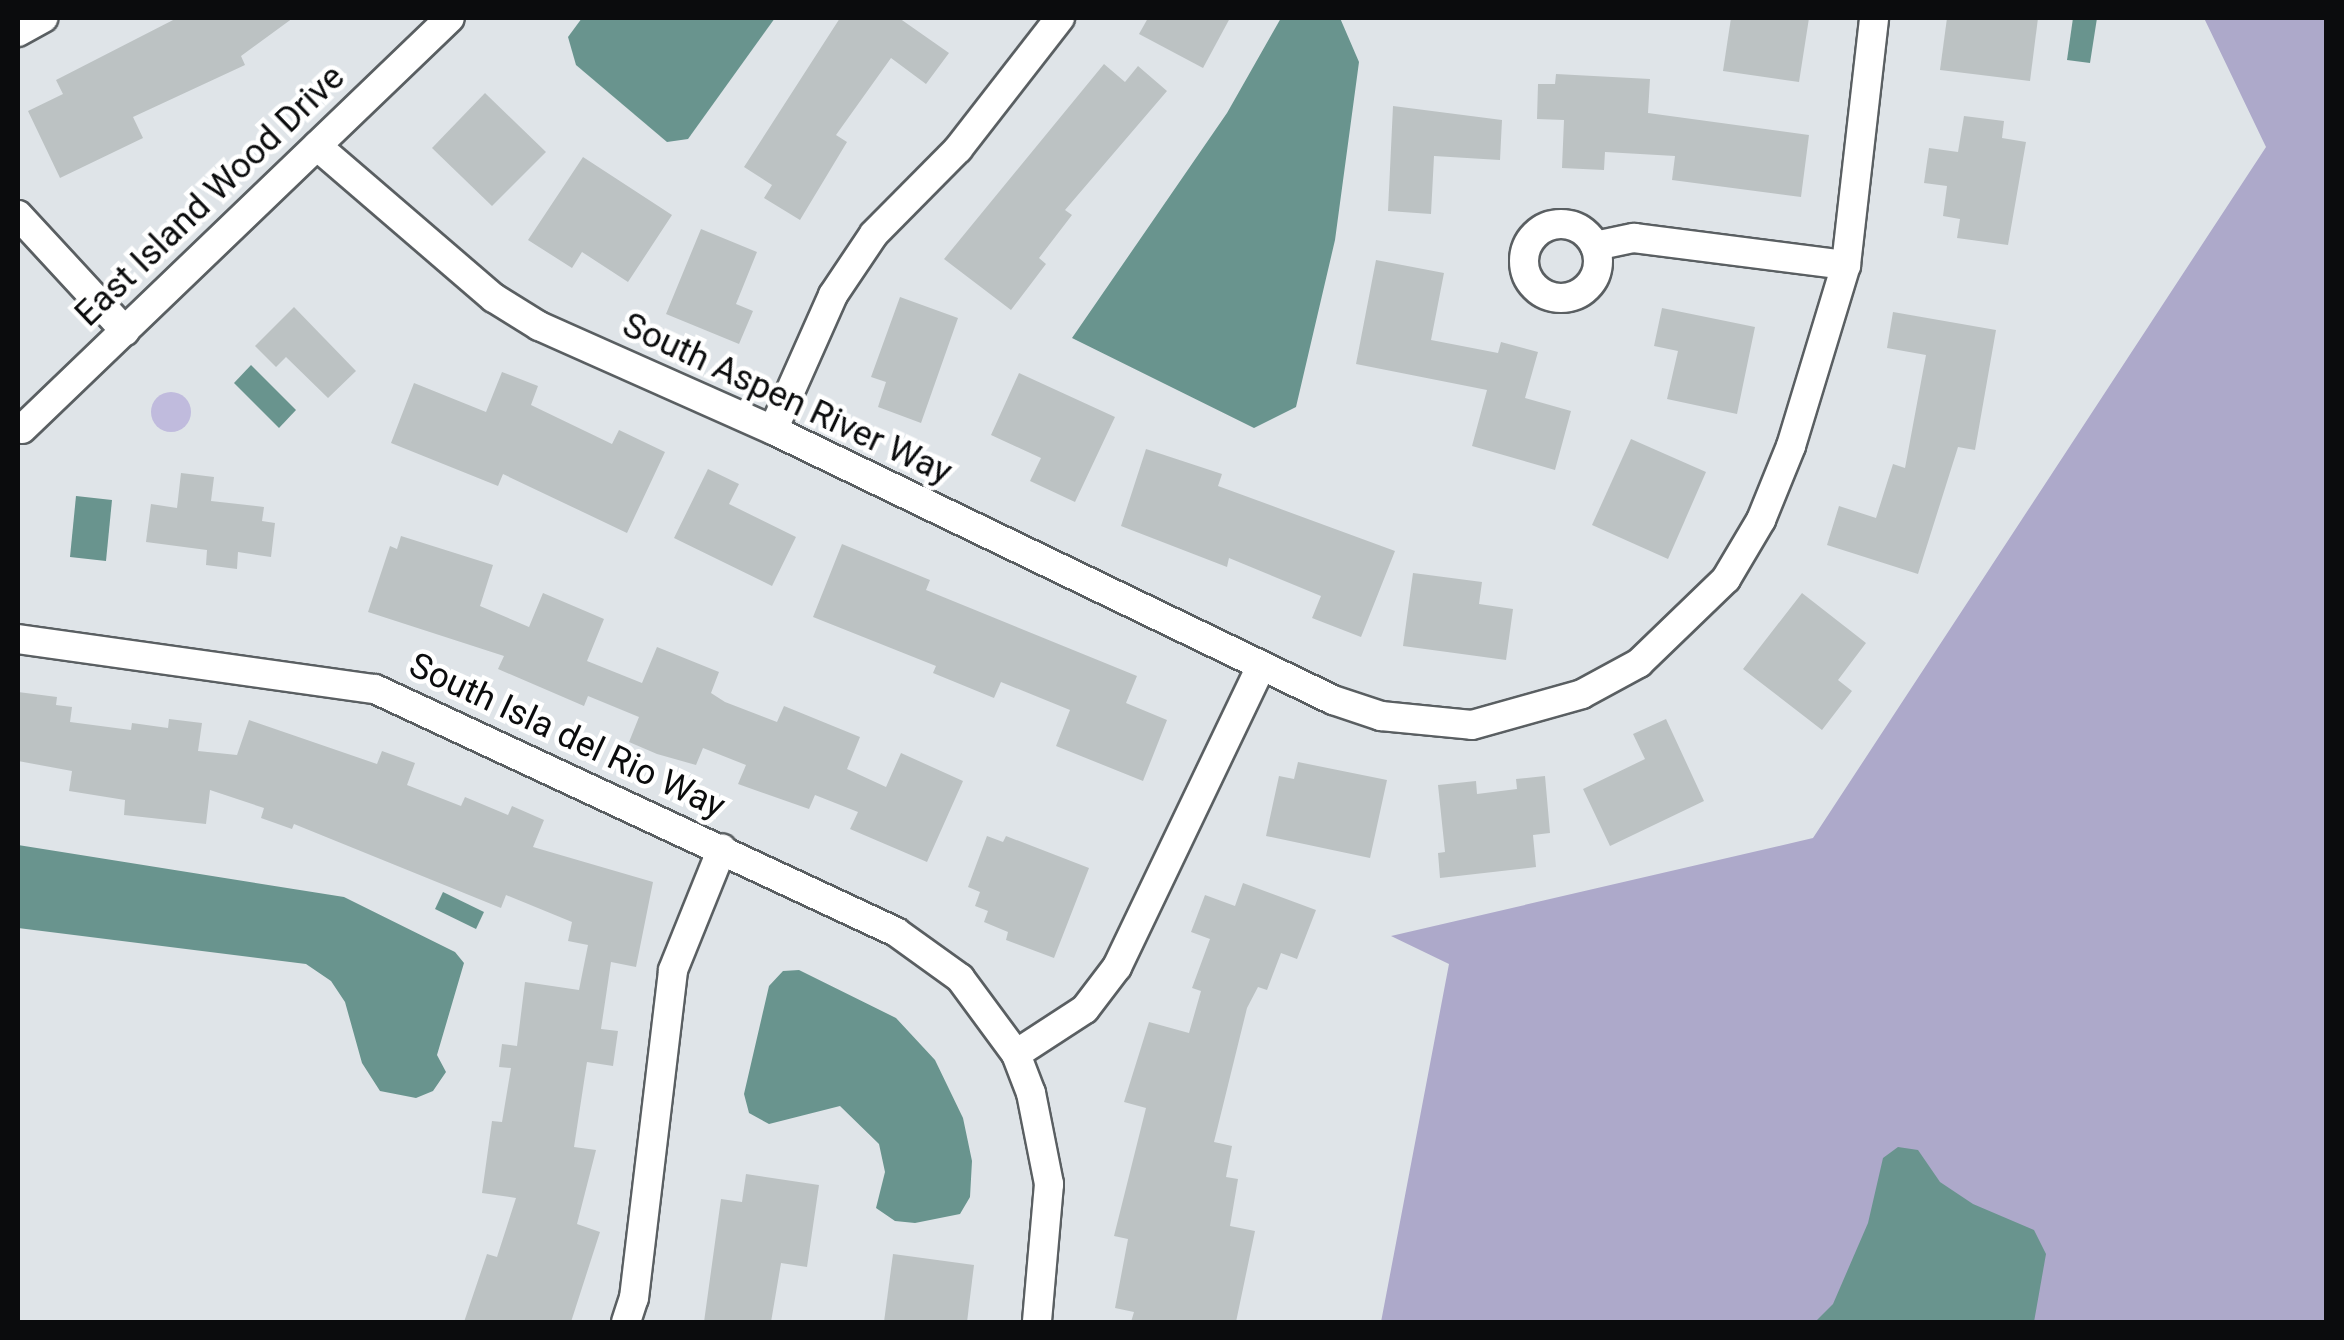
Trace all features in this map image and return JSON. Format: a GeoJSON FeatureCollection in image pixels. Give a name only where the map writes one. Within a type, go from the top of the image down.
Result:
{"type":"FeatureCollection","features":[{"type":"Feature","properties":{"kind":"street"},"geometry":{"type":"LineString","coordinates":[[18,32],[43,18]]}},
{"type":"Feature","properties":{"kind":"street","name":"East Island Wood Drive"},"geometry":{"type":"LineString","coordinates":[[18,458],[20,429],[450,18]]}},
{"type":"Feature","properties":{"kind":"street"},"geometry":{"type":"LineString","coordinates":[[773,430],[833,295],[874,234],[958,148],[1060,18]]}},
{"type":"Feature","properties":{"kind":"street","name":"South Aspen River Way"},"geometry":{"type":"LineString","coordinates":[[317,146],[494,298],[539,326],[773,430],[1260,668],[1381,716],[1472,724],[1582,694],[1639,663],[1726,579],[1761,520],[1791,446],[1846,266],[1874,18]]}},
{"type":"Feature","properties":{"kind":"street"},"geometry":{"type":"LineString","coordinates":[[18,215],[124,331]]}},
{"type":"Feature","properties":{"kind":"street"},"geometry":{"type":"LineString","coordinates":[[1594,246],[1634,238],[1846,266]]}},
{"type":"Feature","properties":{"kind":"street","name":"South Isla del Rio Way"},"geometry":{"type":"LineString","coordinates":[[18,639],[375,690],[896,932],[960,978],[1016,1054],[1044,1141],[1048,1184],[1038,1322]]}},
{"type":"Feature","properties":{"kind":"street"},"geometry":{"type":"LineString","coordinates":[[1016,1054],[1085,1009],[1117,967],[1260,668]]}},
{"type":"Feature","properties":{"kind":"street"},"geometry":{"type":"LineString","coordinates":[[626,1322],[634,1298],[673,970],[722,850]]}},
{"type":"Feature","properties":{"kind":"shaded area"},"geometry":{"type":"Polygon","coordinates":[[[582,18],[775,18],[688,139],[667,142],[576,65],[568,37],[582,18]]]}},
{"type":"Feature","properties":{"kind":"shaded area"},"geometry":{"type":"Polygon","coordinates":[[[1281,18],[1340,18],[1359,62],[1335,240],[1296,407],[1254,428],[1072,338],[1227,113],[1281,18]]]}},
{"type":"Feature","properties":{"kind":"shaded area"},"geometry":{"type":"Polygon","coordinates":[[[2073,18],[2097,18],[2090,63],[2067,60],[2073,18]]]}},
{"type":"Feature","properties":{"kind":"shaded area"},"geometry":{"type":"Polygon","coordinates":[[[2204,18],[2326,18],[2326,1322],[1381,1322],[1449,964],[1391,936],[1813,838],[2266,147],[2204,18]]]}},
{"type":"Feature","properties":{"kind":"shaded area"},"geometry":{"type":"Polygon","coordinates":[[[251,365],[296,410],[279,428],[234,383],[251,365]]]}},
{"type":"Feature","properties":{"kind":"shaded area"},"geometry":{"type":"Polygon","coordinates":[[[171,392],[185,398],[191,412],[185,426],[171,432],[157,426],[151,412],[157,398],[171,392]]]}},
{"type":"Feature","properties":{"kind":"shaded area"},"geometry":{"type":"Polygon","coordinates":[[[76,496],[112,500],[106,561],[70,557],[76,496]]]}},
{"type":"Feature","properties":{"kind":"shaded area"},"geometry":{"type":"Polygon","coordinates":[[[18,845],[344,897],[455,952],[464,963],[437,1055],[446,1072],[433,1091],[416,1098],[380,1091],[362,1063],[345,1002],[331,981],[306,964],[18,928],[18,845]]]}},
{"type":"Feature","properties":{"kind":"shaded area"},"geometry":{"type":"Polygon","coordinates":[[[443,892],[484,912],[476,929],[435,909],[443,892]]]}},
{"type":"Feature","properties":{"kind":"shaded area"},"geometry":{"type":"Polygon","coordinates":[[[799,970],[896,1018],[935,1060],[963,1118],[972,1161],[970,1197],[960,1214],[915,1223],[895,1221],[876,1208],[885,1172],[879,1144],[840,1106],[769,1124],[749,1113],[744,1094],[769,986],[783,971],[799,970]]]}},
{"type":"Feature","properties":{"kind":"shaded area"},"geometry":{"type":"Polygon","coordinates":[[[1898,1147],[1918,1150],[1940,1182],[1973,1204],[2034,1230],[2046,1254],[2034,1322],[1815,1322],[1833,1304],[1868,1223],[1883,1158],[1898,1147]]]}},
{"type":"Feature","properties":{"kind":"building"},"geometry":{"type":"Polygon","coordinates":[[[177,18],[293,18],[241,56],[245,65],[133,117],[143,138],[60,178],[28,111],[63,94],[56,80],[177,18]]]}},
{"type":"Feature","properties":{"kind":"building"},"geometry":{"type":"Polygon","coordinates":[[[840,18],[899,18],[949,53],[926,84],[891,58],[836,135],[847,142],[800,220],[764,198],[772,185],[744,167],[840,18]]]}},
{"type":"Feature","properties":{"kind":"building"},"geometry":{"type":"Polygon","coordinates":[[[1148,18],[1230,18],[1203,68],[1139,34],[1148,18]]]}},
{"type":"Feature","properties":{"kind":"building"},"geometry":{"type":"Polygon","coordinates":[[[1731,18],[1809,18],[1799,82],[1723,71],[1731,18]]]}},
{"type":"Feature","properties":{"kind":"building"},"geometry":{"type":"Polygon","coordinates":[[[1947,18],[2038,18],[2030,81],[1940,70],[1947,18]]]}},
{"type":"Feature","properties":{"kind":"building"},"geometry":{"type":"Polygon","coordinates":[[[1104,64],[1125,82],[1138,66],[1167,91],[1065,210],[1072,215],[1039,258],[1046,264],[1011,310],[944,259],[1104,64]]]}},
{"type":"Feature","properties":{"kind":"building"},"geometry":{"type":"Polygon","coordinates":[[[1556,74],[1650,79],[1648,113],[1809,135],[1801,197],[1672,180],[1675,156],[1605,152],[1604,170],[1562,168],[1564,120],[1537,119],[1538,84],[1555,84],[1556,74]]]}},
{"type":"Feature","properties":{"kind":"building"},"geometry":{"type":"Polygon","coordinates":[[[485,93],[546,152],[492,206],[432,148],[485,93]]]}},
{"type":"Feature","properties":{"kind":"building"},"geometry":{"type":"Polygon","coordinates":[[[1393,106],[1502,120],[1500,160],[1434,156],[1431,214],[1388,211],[1393,106]]]}},
{"type":"Feature","properties":{"kind":"building"},"geometry":{"type":"Polygon","coordinates":[[[1964,116],[2004,121],[2002,138],[2026,142],[2008,245],[1957,238],[1960,219],[1943,216],[1947,186],[1924,183],[1929,148],[1958,152],[1964,116]]]}},
{"type":"Feature","properties":{"kind":"building"},"geometry":{"type":"Polygon","coordinates":[[[583,157],[672,215],[628,282],[582,252],[572,268],[528,240],[583,157]]]}},
{"type":"Feature","properties":{"kind":"building"},"geometry":{"type":"Polygon","coordinates":[[[701,229],[757,252],[736,304],[753,311],[739,344],[666,314],[701,229]]]}},
{"type":"Feature","properties":{"kind":"building"},"geometry":{"type":"Polygon","coordinates":[[[1376,260],[1444,273],[1431,340],[1498,353],[1501,342],[1538,352],[1525,398],[1571,411],[1555,470],[1472,446],[1487,390],[1356,364],[1376,260]]]}},
{"type":"Feature","properties":{"kind":"building"},"geometry":{"type":"Polygon","coordinates":[[[900,297],[958,318],[921,423],[878,407],[886,382],[871,377],[900,297]]]}},
{"type":"Feature","properties":{"kind":"building"},"geometry":{"type":"Polygon","coordinates":[[[294,307],[356,371],[328,398],[286,357],[276,367],[255,346],[294,307]]]}},
{"type":"Feature","properties":{"kind":"building"},"geometry":{"type":"Polygon","coordinates":[[[1662,308],[1755,327],[1737,414],[1667,399],[1678,351],[1654,346],[1662,308]]]}},
{"type":"Feature","properties":{"kind":"building"},"geometry":{"type":"Polygon","coordinates":[[[1893,312],[1996,330],[1975,450],[1958,447],[1918,574],[1827,545],[1839,506],[1876,518],[1893,464],[1905,468],[1926,355],[1887,348],[1893,312]]]}},
{"type":"Feature","properties":{"kind":"building"},"geometry":{"type":"Polygon","coordinates":[[[502,372],[538,386],[531,405],[612,444],[619,430],[665,452],[627,533],[503,474],[498,486],[391,443],[414,383],[486,412],[502,372]]]}},
{"type":"Feature","properties":{"kind":"building"},"geometry":{"type":"Polygon","coordinates":[[[1019,373],[1115,417],[1075,502],[1030,481],[1041,458],[991,435],[1019,373]]]}},
{"type":"Feature","properties":{"kind":"building"},"geometry":{"type":"Polygon","coordinates":[[[1631,439],[1706,472],[1668,559],[1592,525],[1631,439]]]}},
{"type":"Feature","properties":{"kind":"building"},"geometry":{"type":"Polygon","coordinates":[[[1146,449],[1222,474],[1218,486],[1395,551],[1361,637],[1312,618],[1321,596],[1229,558],[1227,567],[1121,526],[1146,449]]]}},
{"type":"Feature","properties":{"kind":"building"},"geometry":{"type":"Polygon","coordinates":[[[708,469],[739,484],[729,504],[796,537],[772,586],[674,538],[708,469]]]}},
{"type":"Feature","properties":{"kind":"building"},"geometry":{"type":"Polygon","coordinates":[[[181,473],[214,477],[211,501],[264,507],[262,521],[275,523],[271,557],[238,552],[237,569],[206,565],[207,550],[146,542],[151,504],[177,508],[181,473]]]}},
{"type":"Feature","properties":{"kind":"building"},"geometry":{"type":"Polygon","coordinates":[[[401,536],[493,565],[480,606],[529,627],[543,593],[604,619],[587,661],[642,683],[657,647],[719,672],[711,693],[725,702],[777,722],[784,706],[860,737],[847,769],[886,787],[901,753],[963,781],[927,862],[850,829],[858,812],[815,795],[809,809],[738,784],[746,765],[703,748],[696,765],[657,754],[629,742],[639,717],[588,696],[584,706],[498,669],[504,656],[368,612],[390,546],[397,549],[401,536]]]}},
{"type":"Feature","properties":{"kind":"building"},"geometry":{"type":"Polygon","coordinates":[[[842,544],[930,580],[926,590],[1137,676],[1126,703],[1167,720],[1143,781],[1056,746],[1070,710],[1001,682],[994,698],[933,673],[936,666],[813,617],[842,544]]]}},
{"type":"Feature","properties":{"kind":"building"},"geometry":{"type":"Polygon","coordinates":[[[1413,573],[1482,582],[1479,604],[1513,609],[1506,660],[1403,646],[1413,573]]]}},
{"type":"Feature","properties":{"kind":"building"},"geometry":{"type":"Polygon","coordinates":[[[1802,593],[1866,643],[1838,680],[1852,691],[1822,730],[1743,669],[1802,593]]]}},
{"type":"Feature","properties":{"kind":"building"},"geometry":{"type":"Polygon","coordinates":[[[18,692],[57,697],[56,705],[72,707],[70,722],[131,730],[132,723],[168,728],[169,719],[202,723],[198,751],[237,755],[249,720],[377,764],[382,751],[415,763],[407,785],[461,806],[465,797],[508,815],[512,806],[544,820],[533,847],[653,882],[636,967],[611,962],[601,1029],[618,1031],[613,1066],[587,1062],[574,1147],[596,1150],[577,1224],[600,1232],[571,1322],[464,1322],[487,1254],[497,1257],[516,1198],[482,1193],[492,1121],[502,1122],[511,1068],[499,1067],[502,1044],[517,1046],[525,982],[579,990],[588,945],[568,941],[572,922],[506,895],[501,908],[294,824],[292,829],[261,818],[264,808],[210,790],[206,824],[124,815],[125,800],[69,791],[72,771],[18,761],[18,692]]]}},
{"type":"Feature","properties":{"kind":"building"},"geometry":{"type":"Polygon","coordinates":[[[1666,719],[1704,801],[1610,846],[1583,789],[1645,759],[1633,734],[1666,719]]]}},
{"type":"Feature","properties":{"kind":"building"},"geometry":{"type":"Polygon","coordinates":[[[1298,762],[1387,780],[1370,858],[1266,836],[1279,776],[1294,779],[1298,762]]]}},
{"type":"Feature","properties":{"kind":"building"},"geometry":{"type":"Polygon","coordinates":[[[1545,776],[1550,833],[1533,835],[1536,867],[1440,878],[1438,853],[1445,852],[1438,785],[1476,781],[1477,794],[1517,789],[1516,779],[1545,776]]]}},
{"type":"Feature","properties":{"kind":"building"},"geometry":{"type":"Polygon","coordinates":[[[987,836],[1003,842],[1006,836],[1089,868],[1054,958],[1006,940],[1008,932],[984,922],[988,911],[975,906],[980,892],[968,887],[987,836]]]}},
{"type":"Feature","properties":{"kind":"building"},"geometry":{"type":"Polygon","coordinates":[[[1243,883],[1316,910],[1297,959],[1281,953],[1267,990],[1258,987],[1247,1008],[1214,1142],[1232,1146],[1226,1177],[1238,1179],[1230,1226],[1255,1231],[1236,1322],[1131,1322],[1134,1312],[1115,1308],[1128,1239],[1114,1236],[1146,1108],[1124,1102],[1149,1022],[1189,1033],[1201,991],[1192,988],[1210,939],[1191,932],[1205,895],[1235,906],[1243,883]]]}},
{"type":"Feature","properties":{"kind":"building"},"geometry":{"type":"Polygon","coordinates":[[[746,1174],[819,1185],[807,1267],[781,1263],[771,1322],[704,1322],[721,1199],[742,1202],[746,1174]]]}},
{"type":"Feature","properties":{"kind":"building"},"geometry":{"type":"Polygon","coordinates":[[[893,1254],[974,1265],[967,1322],[884,1322],[893,1254]]]}}]}
